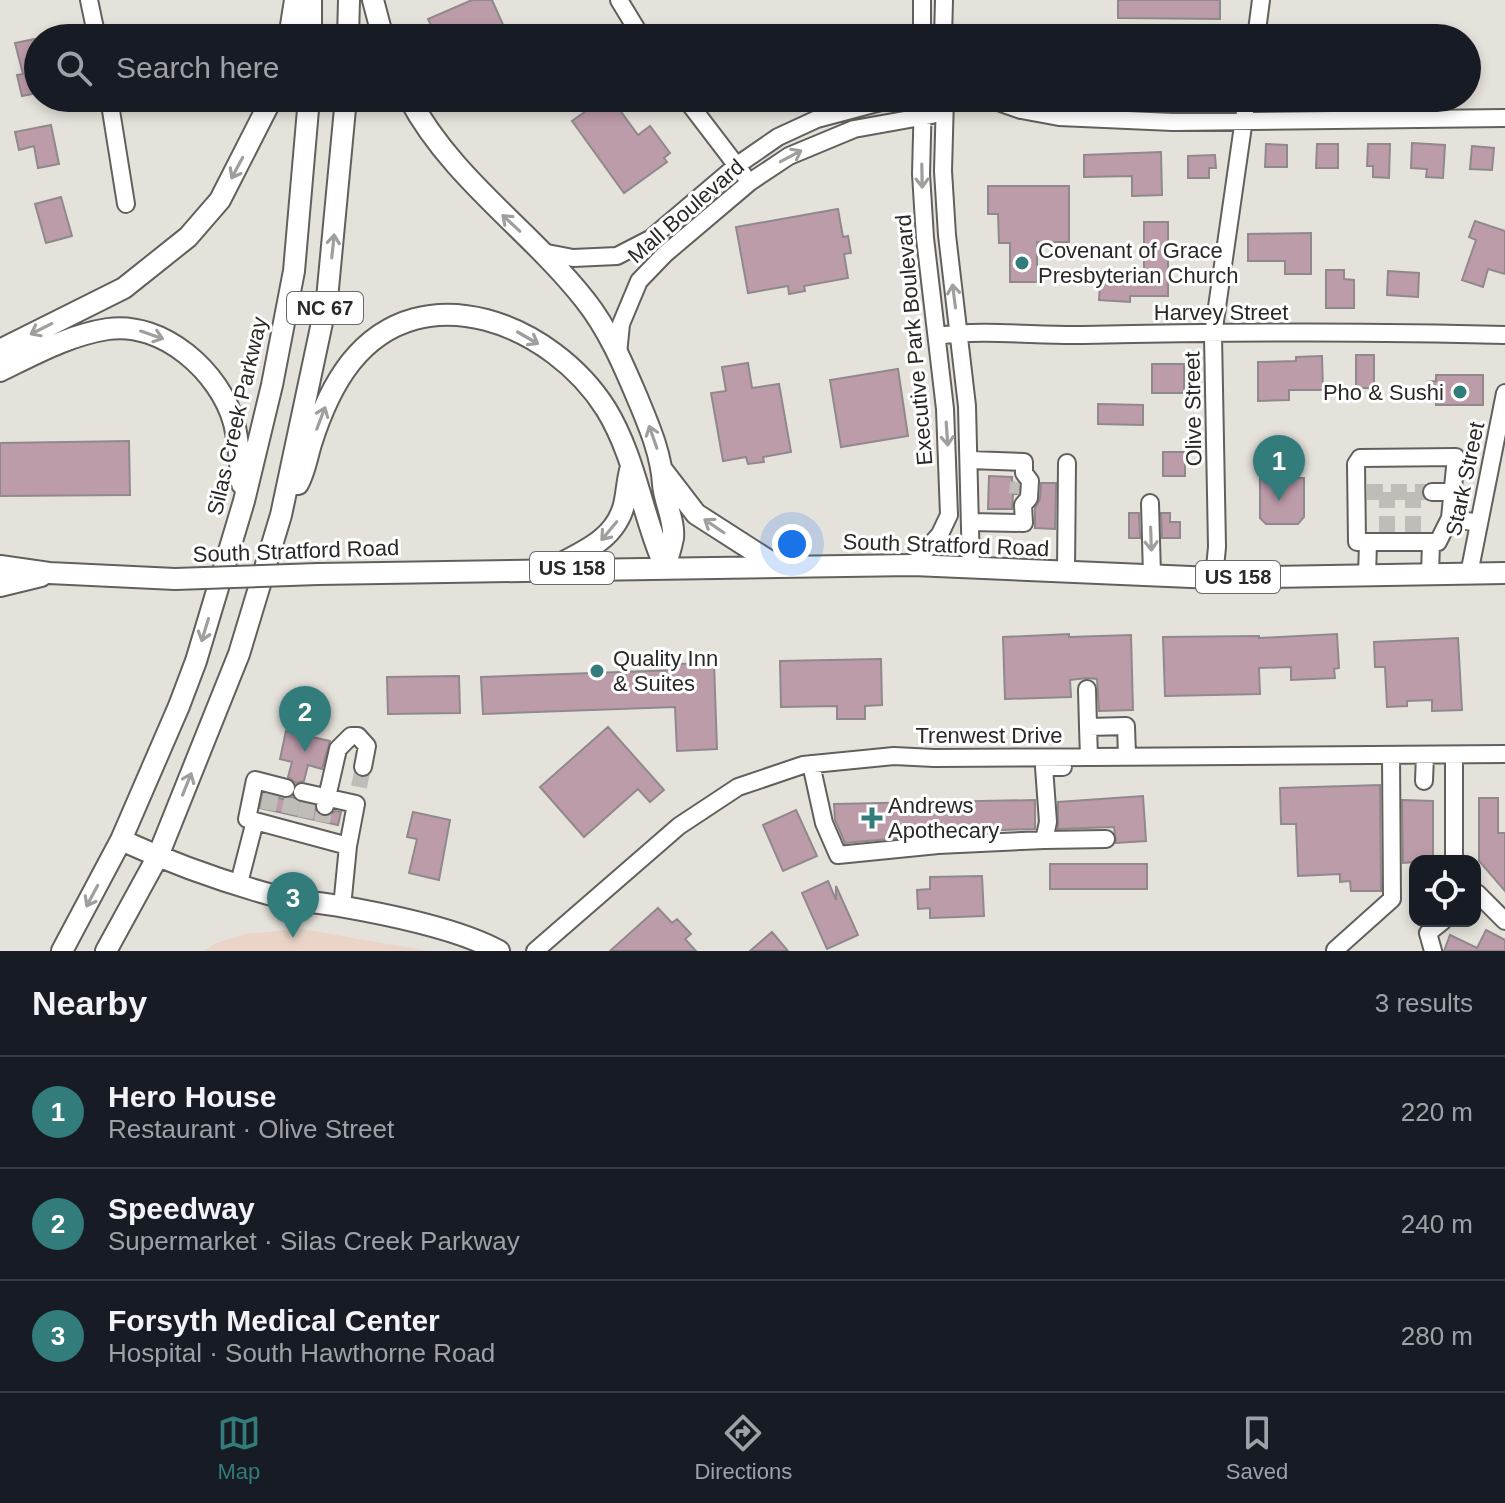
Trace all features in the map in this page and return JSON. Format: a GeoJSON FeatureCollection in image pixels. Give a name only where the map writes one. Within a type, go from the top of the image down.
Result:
{"type":"FeatureCollection","features":[{"type":"Feature","properties":{"kind":"main road"},"geometry":{"type":"LineString","coordinates":[[291,24],[295,0]]}},
{"type":"Feature","properties":{"kind":"main road"},"geometry":{"type":"LineString","coordinates":[[311,0],[311,24]]}},
{"type":"Feature","properties":{"kind":"main road"},"geometry":{"type":"LineString","coordinates":[[348,24],[349,0]]}},
{"type":"Feature","properties":{"kind":"main road"},"geometry":{"type":"LineString","coordinates":[[373,0],[379,24]]}},
{"type":"Feature","properties":{"kind":"main road"},"geometry":{"type":"LineString","coordinates":[[0,350],[124,288],[188,237],[220,200],[265,112]]}},
{"type":"Feature","properties":{"kind":"main road","name":"Silas Creek Parkway"},"geometry":{"type":"LineString","coordinates":[[62,951],[121,840],[162,747],[196,661],[244,501],[272,385],[294,271],[308,112]]}},
{"type":"Feature","properties":{"kind":"main road","name":"NC 67"},"geometry":{"type":"LineString","coordinates":[[106,951],[158,856],[239,654],[281,515],[327,299],[345,112]]}},
{"type":"Feature","properties":{"kind":"main road"},"geometry":{"type":"LineString","coordinates":[[418,112],[436,141],[461,171],[586,301],[618,354],[653,434],[663,471],[673,535],[665,567]]}},
{"type":"Feature","properties":{"kind":"main road"},"geometry":{"type":"LineString","coordinates":[[281,515],[303,476],[329,398],[352,361],[394,327],[440,315],[460,315],[501,324],[552,352],[574,371],[605,408],[639,482],[652,539],[665,567]]}},
{"type":"Feature","properties":{"kind":"main road"},"geometry":{"type":"LineString","coordinates":[[0,371],[84,333],[111,328],[158,334],[209,376],[224,397],[234,423],[244,501]]}},
{"type":"Feature","properties":{"kind":"main road"},"geometry":{"type":"LineString","coordinates":[[551,569],[603,539],[612,529],[623,507],[631,467]]}},
{"type":"Feature","properties":{"kind":"main road"},"geometry":{"type":"LineString","coordinates":[[663,471],[696,514],[777,566]]}},
{"type":"Feature","properties":{"kind":"main road","name":"South Stratford Road"},"geometry":{"type":"LineString","coordinates":[[0,566],[49,573],[175,579],[551,569],[913,565],[1214,578],[1505,573]]}},
{"type":"Feature","properties":{"kind":"main road","name":"South Stratford Road"},"geometry":{"type":"LineString","coordinates":[[0,586],[49,573]]}},
{"type":"Feature","properties":{"kind":"main road"},"geometry":{"type":"LineString","coordinates":[[121,840],[158,856],[273,895],[342,907],[455,934],[499,951]]}},
{"type":"Feature","properties":{"kind":"street"},"geometry":{"type":"LineString","coordinates":[[89,0],[94,24]]}},
{"type":"Feature","properties":{"kind":"street"},"geometry":{"type":"LineString","coordinates":[[619,0],[634,24]]}},
{"type":"Feature","properties":{"kind":"street"},"geometry":{"type":"LineString","coordinates":[[922,0],[922,24]]}},
{"type":"Feature","properties":{"kind":"street"},"geometry":{"type":"LineString","coordinates":[[943,24],[944,0]]}},
{"type":"Feature","properties":{"kind":"street"},"geometry":{"type":"LineString","coordinates":[[1258,24],[1261,0]]}},
{"type":"Feature","properties":{"kind":"street"},"geometry":{"type":"LineString","coordinates":[[922,20],[930,24]]}},
{"type":"Feature","properties":{"kind":"street"},"geometry":{"type":"LineString","coordinates":[[111,112],[126,204]]}},
{"type":"Feature","properties":{"kind":"street"},"geometry":{"type":"LineString","coordinates":[[696,112],[750,182]]}},
{"type":"Feature","properties":{"kind":"street","name":"Mall Boulevard"},"geometry":{"type":"LineString","coordinates":[[542,252],[573,258],[617,256],[650,239],[736,166],[778,137],[844,112]]}},
{"type":"Feature","properties":{"kind":"street","name":"Mall Boulevard"},"geometry":{"type":"LineString","coordinates":[[618,354],[621,324],[639,281],[665,254],[750,182],[789,156],[854,129],[908,112]]}},
{"type":"Feature","properties":{"kind":"street","name":"Executive Park Boulevard"},"geometry":{"type":"LineString","coordinates":[[913,565],[940,534],[949,515],[946,423],[931,302],[921,174],[924,112]]}},
{"type":"Feature","properties":{"kind":"street","name":"Mall Boulevard"},"geometry":{"type":"LineString","coordinates":[[936,112],[946,116]]}},
{"type":"Feature","properties":{"kind":"street","name":"Executive Park Boulevard"},"geometry":{"type":"LineString","coordinates":[[946,112],[943,184],[970,460],[971,569]]}},
{"type":"Feature","properties":{"kind":"street"},"geometry":{"type":"LineString","coordinates":[[1032,112],[1059,117],[1244,122],[1505,118]]}},
{"type":"Feature","properties":{"kind":"street","name":"Olive Street"},"geometry":{"type":"LineString","coordinates":[[1214,578],[1217,547],[1213,335],[1245,112]]}},
{"type":"Feature","properties":{"kind":"street"},"geometry":{"type":"LineString","coordinates":[[825,117],[829,139]]}},
{"type":"Feature","properties":{"kind":"street","name":"Harvey Street"},"geometry":{"type":"LineString","coordinates":[[937,336],[959,333],[1505,335]]}},
{"type":"Feature","properties":{"kind":"street","name":"Stark Street"},"geometry":{"type":"LineString","coordinates":[[1469,574],[1505,393]]}},
{"type":"Feature","properties":{"kind":"street"},"geometry":{"type":"LineString","coordinates":[[1456,457],[1453,492],[1450,518],[1438,542],[1413,537],[1387,537],[1357,542],[1362,492],[1356,464],[1360,458],[1456,457]]}},
{"type":"Feature","properties":{"kind":"street"},"geometry":{"type":"LineString","coordinates":[[970,460],[1024,462],[1021,488],[1024,523],[970,522]]}},
{"type":"Feature","properties":{"kind":"street"},"geometry":{"type":"LineString","coordinates":[[1066,572],[1067,463]]}},
{"type":"Feature","properties":{"kind":"street"},"geometry":{"type":"LineString","coordinates":[[1432,492],[1453,492]]}},
{"type":"Feature","properties":{"kind":"street"},"geometry":{"type":"LineString","coordinates":[[1150,503],[1152,575]]}},
{"type":"Feature","properties":{"kind":"street"},"geometry":{"type":"LineString","coordinates":[[1450,518],[1478,523]]}},
{"type":"Feature","properties":{"kind":"street"},"geometry":{"type":"LineString","coordinates":[[1367,576],[1368,542]]}},
{"type":"Feature","properties":{"kind":"street"},"geometry":{"type":"LineString","coordinates":[[1430,575],[1431,542]]}},
{"type":"Feature","properties":{"kind":"street"},"geometry":{"type":"LineString","coordinates":[[1087,689],[1088,727],[1095,762]]}},
{"type":"Feature","properties":{"kind":"street"},"geometry":{"type":"LineString","coordinates":[[1088,727],[1126,726],[1127,756]]}},
{"type":"Feature","properties":{"kind":"street"},"geometry":{"type":"LineString","coordinates":[[239,883],[338,749],[351,736],[358,736],[367,746],[363,767]]}},
{"type":"Feature","properties":{"kind":"street","name":"Trenwest Drive"},"geometry":{"type":"LineString","coordinates":[[535,951],[679,826],[738,787],[811,764],[894,756],[1095,762],[1127,756],[1505,754]]}},
{"type":"Feature","properties":{"kind":"street"},"geometry":{"type":"LineString","coordinates":[[1335,950],[1392,899],[1391,755]]}},
{"type":"Feature","properties":{"kind":"street"},"geometry":{"type":"LineString","coordinates":[[1424,781],[1425,755]]}},
{"type":"Feature","properties":{"kind":"street"},"geometry":{"type":"LineString","coordinates":[[1454,755],[1454,855]]}},
{"type":"Feature","properties":{"kind":"street"},"geometry":{"type":"LineString","coordinates":[[1044,762],[1048,822],[1044,840]]}},
{"type":"Feature","properties":{"kind":"street"},"geometry":{"type":"LineString","coordinates":[[811,764],[824,823],[838,855],[938,845],[1106,839]]}},
{"type":"Feature","properties":{"kind":"street"},"geometry":{"type":"LineString","coordinates":[[295,810],[358,796],[348,846],[342,907]]}},
{"type":"Feature","properties":{"kind":"street"},"geometry":{"type":"LineString","coordinates":[[295,810],[348,846]]}},
{"type":"Feature","properties":{"kind":"street"},"geometry":{"type":"LineString","coordinates":[[1481,899],[1505,921]]}},
{"type":"Feature","properties":{"kind":"street"},"geometry":{"type":"LineString","coordinates":[[1433,951],[1428,933],[1436,927]]}},
{"type":"Feature","properties":{"kind":"shaded area"},"geometry":{"type":"Polygon","coordinates":[[[301,929],[429,951],[204,951],[216,943],[246,934],[301,929]]]}},
{"type":"Feature","properties":{"kind":"building"},"geometry":{"type":"Polygon","coordinates":[[[472,0],[492,0],[503,24],[430,24],[428,19],[472,0]]]}},
{"type":"Feature","properties":{"kind":"building"},"geometry":{"type":"Polygon","coordinates":[[[1118,0],[1220,0],[1220,19],[1118,18],[1118,0]]]}},
{"type":"Feature","properties":{"kind":"building"},"geometry":{"type":"Polygon","coordinates":[[[24,41],[24,96],[22,96],[17,75],[23,74],[15,43],[24,41]]]}},
{"type":"Feature","properties":{"kind":"building"},"geometry":{"type":"Polygon","coordinates":[[[585,112],[621,112],[638,135],[650,126],[670,153],[664,158],[667,162],[624,193],[572,121],[585,112]]]}},
{"type":"Feature","properties":{"kind":"building"},"geometry":{"type":"Polygon","coordinates":[[[51,125],[59,164],[38,168],[34,146],[19,150],[15,132],[51,125]]]}},
{"type":"Feature","properties":{"kind":"building"},"geometry":{"type":"Polygon","coordinates":[[[1412,143],[1445,145],[1443,178],[1426,177],[1427,169],[1411,168],[1412,143]]]}},
{"type":"Feature","properties":{"kind":"building"},"geometry":{"type":"Polygon","coordinates":[[[1266,144],[1287,145],[1287,167],[1265,167],[1266,144]]]}},
{"type":"Feature","properties":{"kind":"building"},"geometry":{"type":"Polygon","coordinates":[[[1317,144],[1338,144],[1338,168],[1316,168],[1317,144]]]}},
{"type":"Feature","properties":{"kind":"building"},"geometry":{"type":"Polygon","coordinates":[[[1368,144],[1390,144],[1389,178],[1373,177],[1373,166],[1367,166],[1368,144]]]}},
{"type":"Feature","properties":{"kind":"building"},"geometry":{"type":"Polygon","coordinates":[[[1472,146],[1494,148],[1492,170],[1470,169],[1472,146]]]}},
{"type":"Feature","properties":{"kind":"building"},"geometry":{"type":"Polygon","coordinates":[[[1161,152],[1162,195],[1132,196],[1132,176],[1084,177],[1084,155],[1161,152]]]}},
{"type":"Feature","properties":{"kind":"building"},"geometry":{"type":"Polygon","coordinates":[[[1215,155],[1216,168],[1209,168],[1209,178],[1188,178],[1188,156],[1215,155]]]}},
{"type":"Feature","properties":{"kind":"building"},"geometry":{"type":"Polygon","coordinates":[[[988,186],[1069,186],[1069,242],[1037,242],[1037,282],[1010,282],[1010,243],[999,243],[998,214],[988,214],[988,186]]]}},
{"type":"Feature","properties":{"kind":"building"},"geometry":{"type":"Polygon","coordinates":[[[61,197],[72,236],[46,243],[35,204],[61,197]]]}},
{"type":"Feature","properties":{"kind":"building"},"geometry":{"type":"Polygon","coordinates":[[[838,209],[843,237],[848,236],[851,253],[844,254],[848,278],[804,286],[805,291],[789,294],[788,286],[748,293],[736,227],[838,209]]]}},
{"type":"Feature","properties":{"kind":"building"},"geometry":{"type":"Polygon","coordinates":[[[1475,221],[1505,231],[1505,274],[1488,269],[1483,287],[1462,280],[1476,240],[1469,237],[1475,221]]]}},
{"type":"Feature","properties":{"kind":"building"},"geometry":{"type":"Polygon","coordinates":[[[1144,222],[1168,222],[1168,296],[1130,296],[1130,302],[1099,300],[1101,271],[1144,274],[1144,222]]]}},
{"type":"Feature","properties":{"kind":"building"},"geometry":{"type":"Polygon","coordinates":[[[1311,233],[1311,274],[1285,274],[1285,261],[1248,261],[1248,234],[1311,233]]]}},
{"type":"Feature","properties":{"kind":"building"},"geometry":{"type":"Polygon","coordinates":[[[1326,270],[1344,270],[1344,279],[1354,280],[1354,308],[1326,308],[1326,270]]]}},
{"type":"Feature","properties":{"kind":"building"},"geometry":{"type":"Polygon","coordinates":[[[1388,271],[1419,273],[1418,297],[1387,295],[1388,271]]]}},
{"type":"Feature","properties":{"kind":"building"},"geometry":{"type":"Polygon","coordinates":[[[1356,355],[1374,355],[1374,388],[1356,388],[1356,355]]]}},
{"type":"Feature","properties":{"kind":"building"},"geometry":{"type":"Polygon","coordinates":[[[1322,356],[1323,390],[1289,390],[1289,400],[1258,401],[1258,362],[1296,361],[1296,357],[1322,356]]]}},
{"type":"Feature","properties":{"kind":"building"},"geometry":{"type":"Polygon","coordinates":[[[748,363],[752,388],[779,384],[791,452],[763,457],[764,462],[748,464],[746,457],[723,461],[711,393],[726,391],[722,367],[748,363]]]}},
{"type":"Feature","properties":{"kind":"building"},"geometry":{"type":"Polygon","coordinates":[[[1152,364],[1184,364],[1184,393],[1152,393],[1152,364]]]}},
{"type":"Feature","properties":{"kind":"building"},"geometry":{"type":"Polygon","coordinates":[[[898,369],[908,436],[841,447],[830,380],[898,369]]]}},
{"type":"Feature","properties":{"kind":"building"},"geometry":{"type":"Polygon","coordinates":[[[1436,375],[1483,375],[1483,405],[1436,405],[1436,395],[1428,395],[1427,382],[1436,381],[1436,375]]]}},
{"type":"Feature","properties":{"kind":"building"},"geometry":{"type":"Polygon","coordinates":[[[1098,404],[1143,405],[1143,425],[1098,424],[1098,404]]]}},
{"type":"Feature","properties":{"kind":"building"},"geometry":{"type":"Polygon","coordinates":[[[129,441],[130,495],[0,496],[0,443],[129,441]]]}},
{"type":"Feature","properties":{"kind":"building"},"geometry":{"type":"Polygon","coordinates":[[[1163,452],[1185,452],[1185,476],[1163,476],[1163,452]]]}},
{"type":"Feature","properties":{"kind":"building"},"geometry":{"type":"Polygon","coordinates":[[[989,476],[1012,477],[1012,482],[1019,484],[1018,494],[1013,494],[1012,509],[988,509],[989,476]]]}},
{"type":"Feature","properties":{"kind":"building"},"geometry":{"type":"Polygon","coordinates":[[[1260,478],[1304,478],[1304,517],[1298,524],[1266,524],[1260,518],[1260,478]]]}},
{"type":"Feature","properties":{"kind":"building"},"geometry":{"type":"Polygon","coordinates":[[[1041,483],[1056,483],[1055,529],[1035,528],[1035,508],[1040,499],[1041,483]]]}},
{"type":"Feature","properties":{"kind":"building"},"geometry":{"type":"Polygon","coordinates":[[[1129,513],[1139,513],[1140,538],[1129,538],[1129,513]]]}},
{"type":"Feature","properties":{"kind":"building"},"geometry":{"type":"Polygon","coordinates":[[[1161,513],[1170,513],[1170,522],[1180,522],[1180,538],[1162,538],[1161,513]]]}},
{"type":"Feature","properties":{"kind":"building"},"geometry":{"type":"Polygon","coordinates":[[[1069,634],[1069,637],[1131,635],[1133,710],[1099,711],[1097,679],[1087,678],[1070,680],[1071,697],[1005,699],[1003,637],[1069,634]]]}},
{"type":"Feature","properties":{"kind":"building"},"geometry":{"type":"Polygon","coordinates":[[[1337,634],[1339,668],[1334,669],[1335,678],[1291,680],[1291,667],[1259,668],[1260,694],[1165,696],[1163,637],[1259,638],[1337,634]]]}},
{"type":"Feature","properties":{"kind":"building"},"geometry":{"type":"Polygon","coordinates":[[[1458,638],[1462,710],[1432,711],[1432,700],[1407,701],[1407,706],[1387,707],[1385,667],[1375,667],[1374,642],[1458,638]]]}},
{"type":"Feature","properties":{"kind":"building"},"geometry":{"type":"Polygon","coordinates":[[[881,659],[882,705],[865,706],[865,719],[837,719],[837,706],[781,707],[780,661],[881,659]]]}},
{"type":"Feature","properties":{"kind":"building"},"geometry":{"type":"Polygon","coordinates":[[[714,663],[717,749],[677,751],[675,707],[483,714],[481,677],[676,670],[676,664],[714,663]]]}},
{"type":"Feature","properties":{"kind":"building"},"geometry":{"type":"Polygon","coordinates":[[[459,676],[460,713],[388,714],[387,677],[459,676]]]}},
{"type":"Feature","properties":{"kind":"building"},"geometry":{"type":"Polygon","coordinates":[[[608,727],[664,790],[650,802],[638,789],[584,837],[540,787],[608,727]]]}},
{"type":"Feature","properties":{"kind":"building"},"geometry":{"type":"Polygon","coordinates":[[[286,731],[330,741],[322,769],[308,765],[304,781],[296,783],[288,777],[292,762],[280,759],[286,731]]]}},
{"type":"Feature","properties":{"kind":"building"},"geometry":{"type":"Polygon","coordinates":[[[1380,785],[1381,891],[1351,891],[1350,881],[1340,882],[1340,874],[1298,876],[1296,824],[1281,824],[1280,788],[1380,785]]]}},
{"type":"Feature","properties":{"kind":"building"},"geometry":{"type":"Polygon","coordinates":[[[263,794],[283,799],[292,797],[314,806],[322,816],[341,812],[338,825],[260,808],[263,794]]]}},
{"type":"Feature","properties":{"kind":"building"},"geometry":{"type":"Polygon","coordinates":[[[1143,796],[1146,841],[1116,843],[1114,827],[1058,829],[1058,802],[1143,796]]]}},
{"type":"Feature","properties":{"kind":"building"},"geometry":{"type":"Polygon","coordinates":[[[1479,798],[1498,798],[1498,833],[1505,833],[1505,891],[1481,863],[1479,798]]]}},
{"type":"Feature","properties":{"kind":"building"},"geometry":{"type":"Polygon","coordinates":[[[1035,800],[1035,829],[911,833],[911,837],[845,843],[835,820],[834,804],[1035,800]]]}},
{"type":"Feature","properties":{"kind":"building"},"geometry":{"type":"Polygon","coordinates":[[[1402,800],[1433,801],[1433,855],[1409,855],[1409,863],[1403,863],[1402,800]]]}},
{"type":"Feature","properties":{"kind":"building"},"geometry":{"type":"Polygon","coordinates":[[[796,810],[817,856],[783,871],[763,825],[796,810]]]}},
{"type":"Feature","properties":{"kind":"building"},"geometry":{"type":"Polygon","coordinates":[[[413,812],[450,820],[439,880],[409,873],[417,839],[407,837],[413,812]]]}},
{"type":"Feature","properties":{"kind":"building"},"geometry":{"type":"Polygon","coordinates":[[[1050,864],[1147,864],[1147,889],[1050,889],[1050,864]]]}},
{"type":"Feature","properties":{"kind":"building"},"geometry":{"type":"Polygon","coordinates":[[[982,876],[984,916],[930,918],[930,908],[918,909],[917,890],[930,889],[930,877],[982,876]]]}},
{"type":"Feature","properties":{"kind":"building"},"geometry":{"type":"Polygon","coordinates":[[[828,881],[836,900],[836,886],[858,935],[827,949],[802,893],[828,881]]]}},
{"type":"Feature","properties":{"kind":"building"},"geometry":{"type":"Polygon","coordinates":[[[658,908],[672,923],[677,919],[691,934],[685,939],[696,951],[610,951],[658,908]]]}},
{"type":"Feature","properties":{"kind":"building"},"geometry":{"type":"Polygon","coordinates":[[[1486,930],[1505,940],[1505,951],[1444,951],[1450,935],[1477,948],[1486,930]]]}},
{"type":"Feature","properties":{"kind":"building"},"geometry":{"type":"Polygon","coordinates":[[[772,932],[788,951],[750,951],[772,932]]]}},
{"type":"Feature","properties":{"kind":"tunnel"},"geometry":{"type":"LineString","coordinates":[[1017,494],[1018,482]]}},
{"type":"Feature","properties":{"kind":"tunnel"},"geometry":{"type":"LineString","coordinates":[[1367,492],[1432,492]]}},
{"type":"Feature","properties":{"kind":"tunnel"},"geometry":{"type":"LineString","coordinates":[[1387,492],[1387,532]]}},
{"type":"Feature","properties":{"kind":"tunnel"},"geometry":{"type":"LineString","coordinates":[[1413,492],[1413,532]]}},
{"type":"Feature","properties":{"kind":"tunnel"},"geometry":{"type":"LineString","coordinates":[[359,787],[363,767]]}},
{"type":"Feature","properties":{"kind":"tunnel"},"geometry":{"type":"LineString","coordinates":[[289,814],[294,790]]}},
{"type":"Feature","properties":{"kind":"tunnel"},"geometry":{"type":"LineString","coordinates":[[268,810],[271,794]]}},
{"type":"Feature","properties":{"kind":"tunnel"},"geometry":{"type":"LineString","coordinates":[[305,818],[308,802]]}},
{"type":"Feature","properties":{"kind":"tunnel"},"geometry":{"type":"LineString","coordinates":[[322,822],[325,806]]}},
{"type":"Feature","properties":{"kind":"place","name":"Covenant of Grace Presbyterian Church"},"geometry":{"type":"Point","coordinates":[1022,263]}},
{"type":"Feature","properties":{"kind":"place","name":"Pho & Sushi"},"geometry":{"type":"Point","coordinates":[1460,392]}},
{"type":"Feature","properties":{"kind":"place","name":"Hero House"},"geometry":{"type":"Point","coordinates":[1279,501]}},
{"type":"Feature","properties":{"kind":"place","name":"Quality Inn & Suites"},"geometry":{"type":"Point","coordinates":[597,671]}},
{"type":"Feature","properties":{"kind":"place","name":"Speedway"},"geometry":{"type":"Point","coordinates":[305,752]}},
{"type":"Feature","properties":{"kind":"place","name":"Andrews Apothecary"},"geometry":{"type":"Point","coordinates":[872,818]}},
{"type":"Feature","properties":{"kind":"place","name":"Forsyth Medical Center"},"geometry":{"type":"Point","coordinates":[293,938]}}]}
